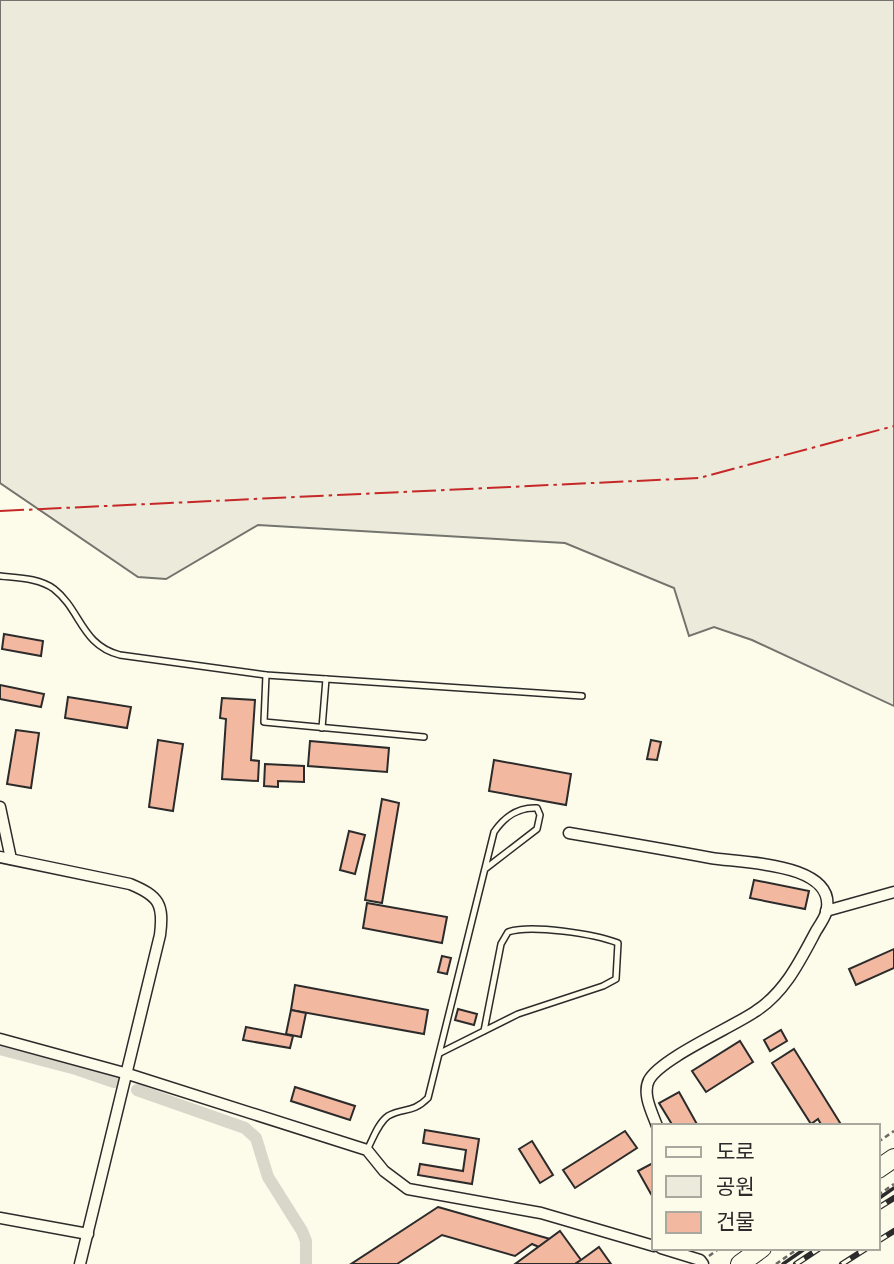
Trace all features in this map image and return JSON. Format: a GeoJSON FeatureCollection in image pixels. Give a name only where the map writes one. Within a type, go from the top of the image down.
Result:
{"type":"FeatureCollection","features":[{"type":"Feature","properties":{"kind":"main road"},"geometry":{"type":"LineString","coordinates":[[740,1264],[759,1250]]}},
{"type":"Feature","properties":{"kind":"street"},"geometry":{"type":"LineString","coordinates":[[0,807],[6,858],[130,884],[146,891],[156,900],[163,913],[128,1074],[80,1264]]}},
{"type":"Feature","properties":{"kind":"street"},"geometry":{"type":"LineString","coordinates":[[569,833],[727,861],[796,869],[820,885],[825,896],[827,911],[794,972],[771,1000],[756,1012],[697,1044],[656,1071],[646,1090],[656,1124]]}},
{"type":"Feature","properties":{"kind":"street"},"geometry":{"type":"LineString","coordinates":[[827,911],[894,892]]}},
{"type":"Feature","properties":{"kind":"street"},"geometry":{"type":"LineString","coordinates":[[0,1039],[128,1074],[367,1150],[384,1171],[408,1189],[541,1213],[652,1245]]}},
{"type":"Feature","properties":{"kind":"street"},"geometry":{"type":"LineString","coordinates":[[0,1218],[88,1234]]}},
{"type":"Feature","properties":{"kind":"street"},"geometry":{"type":"LineString","coordinates":[[670,1250],[700,1257]]}},
{"type":"Feature","properties":{"kind":"lane"},"geometry":{"type":"LineString","coordinates":[[0,576],[29,579],[54,589],[83,629],[108,652],[266,675],[582,696]]}},
{"type":"Feature","properties":{"kind":"lane"},"geometry":{"type":"LineString","coordinates":[[266,675],[264,722],[424,737]]}},
{"type":"Feature","properties":{"kind":"lane"},"geometry":{"type":"LineString","coordinates":[[322,727],[326,679]]}},
{"type":"Feature","properties":{"kind":"lane"},"geometry":{"type":"LineString","coordinates":[[367,1150],[381,1123],[388,1116],[418,1108],[428,1098],[494,832],[510,814],[524,807],[537,808],[540,815],[537,830],[485,869]]}},
{"type":"Feature","properties":{"kind":"lane"},"geometry":{"type":"LineString","coordinates":[[440,1053],[484,1031],[517,1014],[603,986],[616,979],[618,943],[603,937],[521,928],[508,932],[501,944],[484,1031]]}},
{"type":"Feature","properties":{"kind":"path"},"geometry":{"type":"LineString","coordinates":[[776,1264],[796,1250]]}},
{"type":"Feature","properties":{"kind":"green space"},"geometry":{"type":"Polygon","coordinates":[[[0,0],[894,0],[894,706],[752,640],[714,627],[689,636],[674,588],[565,543],[258,525],[166,579],[138,577],[0,483],[0,0]]]}},
{"type":"Feature","properties":{"kind":"building"},"geometry":{"type":"Polygon","coordinates":[[[4,634],[43,641],[41,656],[2,649],[4,634]]]}},
{"type":"Feature","properties":{"kind":"building"},"geometry":{"type":"Polygon","coordinates":[[[0,685],[44,694],[41,707],[0,699],[0,685]]]}},
{"type":"Feature","properties":{"kind":"building"},"geometry":{"type":"Polygon","coordinates":[[[68,697],[131,707],[127,728],[65,718],[68,697]]]}},
{"type":"Feature","properties":{"kind":"building"},"geometry":{"type":"Polygon","coordinates":[[[222,698],[255,700],[251,760],[259,761],[258,781],[222,779],[226,719],[220,718],[222,698]]]}},
{"type":"Feature","properties":{"kind":"building"},"geometry":{"type":"Polygon","coordinates":[[[16,730],[39,733],[31,788],[7,784],[16,730]]]}},
{"type":"Feature","properties":{"kind":"building"},"geometry":{"type":"Polygon","coordinates":[[[158,740],[183,744],[173,811],[149,807],[158,740]]]}},
{"type":"Feature","properties":{"kind":"building"},"geometry":{"type":"Polygon","coordinates":[[[651,740],[661,742],[657,760],[647,759],[651,740]]]}},
{"type":"Feature","properties":{"kind":"building"},"geometry":{"type":"Polygon","coordinates":[[[310,741],[389,748],[387,772],[308,766],[310,741]]]}},
{"type":"Feature","properties":{"kind":"building"},"geometry":{"type":"Polygon","coordinates":[[[494,760],[571,774],[566,805],[489,791],[494,760]]]}},
{"type":"Feature","properties":{"kind":"building"},"geometry":{"type":"Polygon","coordinates":[[[265,764],[304,766],[304,782],[278,781],[278,787],[264,786],[265,764]]]}},
{"type":"Feature","properties":{"kind":"building"},"geometry":{"type":"Polygon","coordinates":[[[382,799],[399,803],[382,903],[365,900],[382,799]]]}},
{"type":"Feature","properties":{"kind":"building"},"geometry":{"type":"Polygon","coordinates":[[[349,831],[365,835],[355,874],[340,870],[349,831]]]}},
{"type":"Feature","properties":{"kind":"building"},"geometry":{"type":"Polygon","coordinates":[[[754,880],[809,891],[805,909],[750,898],[754,880]]]}},
{"type":"Feature","properties":{"kind":"building"},"geometry":{"type":"Polygon","coordinates":[[[367,903],[447,917],[442,943],[363,928],[367,903]]]}},
{"type":"Feature","properties":{"kind":"building"},"geometry":{"type":"Polygon","coordinates":[[[894,949],[894,968],[856,985],[849,969],[894,949]]]}},
{"type":"Feature","properties":{"kind":"building"},"geometry":{"type":"Polygon","coordinates":[[[442,956],[451,958],[447,974],[438,972],[442,956]]]}},
{"type":"Feature","properties":{"kind":"building"},"geometry":{"type":"Polygon","coordinates":[[[295,985],[428,1010],[424,1034],[291,1010],[295,985]]]}},
{"type":"Feature","properties":{"kind":"building"},"geometry":{"type":"Polygon","coordinates":[[[458,1009],[477,1014],[474,1025],[455,1020],[458,1009]]]}},
{"type":"Feature","properties":{"kind":"building"},"geometry":{"type":"Polygon","coordinates":[[[291,1010],[306,1013],[301,1037],[286,1034],[291,1010]]]}},
{"type":"Feature","properties":{"kind":"building"},"geometry":{"type":"Polygon","coordinates":[[[246,1027],[293,1036],[290,1048],[243,1040],[246,1027]]]}},
{"type":"Feature","properties":{"kind":"building"},"geometry":{"type":"Polygon","coordinates":[[[781,1030],[787,1041],[770,1051],[764,1040],[781,1030]]]}},
{"type":"Feature","properties":{"kind":"building"},"geometry":{"type":"Polygon","coordinates":[[[740,1041],[753,1062],[706,1092],[692,1071],[740,1041]]]}},
{"type":"Feature","properties":{"kind":"building"},"geometry":{"type":"Polygon","coordinates":[[[794,1049],[841,1124],[821,1124],[818,1119],[811,1124],[772,1063],[794,1049]]]}},
{"type":"Feature","properties":{"kind":"building"},"geometry":{"type":"Polygon","coordinates":[[[295,1087],[355,1106],[350,1120],[291,1101],[295,1087]]]}},
{"type":"Feature","properties":{"kind":"building"},"geometry":{"type":"Polygon","coordinates":[[[679,1092],[697,1124],[672,1124],[659,1103],[679,1092]]]}},
{"type":"Feature","properties":{"kind":"building"},"geometry":{"type":"Polygon","coordinates":[[[425,1130],[479,1139],[472,1184],[418,1175],[420,1164],[463,1171],[466,1150],[423,1143],[425,1130]]]}},
{"type":"Feature","properties":{"kind":"building"},"geometry":{"type":"Polygon","coordinates":[[[625,1131],[637,1148],[575,1188],[563,1170],[625,1131]]]}},
{"type":"Feature","properties":{"kind":"building"},"geometry":{"type":"Polygon","coordinates":[[[532,1141],[553,1175],[540,1183],[519,1149],[532,1141]]]}},
{"type":"Feature","properties":{"kind":"building"},"geometry":{"type":"Polygon","coordinates":[[[652,1165],[651,1194],[638,1171],[652,1165]]]}},
{"type":"Feature","properties":{"kind":"building"},"geometry":{"type":"Polygon","coordinates":[[[438,1207],[550,1239],[539,1247],[532,1244],[515,1256],[442,1235],[397,1264],[351,1264],[438,1207]]]}},
{"type":"Feature","properties":{"kind":"building"},"geometry":{"type":"Polygon","coordinates":[[[560,1231],[581,1260],[575,1264],[515,1264],[560,1231]]]}},
{"type":"Feature","properties":{"kind":"building"},"geometry":{"type":"Polygon","coordinates":[[[599,1247],[611,1264],[575,1264],[581,1260],[599,1247]]]}},
{"type":"Feature","properties":{"kind":"waterway"},"geometry":{"type":"LineString","coordinates":[[0,1049],[114,1082]]}},
{"type":"Feature","properties":{"kind":"waterway"},"geometry":{"type":"LineString","coordinates":[[137,1090],[245,1128],[256,1138],[268,1177],[306,1241],[306,1264]]}},
{"type":"Feature","properties":{"kind":"railway"},"geometry":{"type":"LineString","coordinates":[[880,1207],[894,1198]]}},
{"type":"Feature","properties":{"kind":"railway"},"geometry":{"type":"LineString","coordinates":[[880,1240],[894,1231]]}},
{"type":"Feature","properties":{"kind":"railway"},"geometry":{"type":"LineString","coordinates":[[796,1264],[817,1250]]}},
{"type":"Feature","properties":{"kind":"railway"},"geometry":{"type":"LineString","coordinates":[[842,1264],[864,1250]]}},
{"type":"Feature","properties":{"kind":"wall"},"geometry":{"type":"LineString","coordinates":[[880,1198],[894,1188]]}},
{"type":"Feature","properties":{"kind":"wall"},"geometry":{"type":"LineString","coordinates":[[783,1264],[803,1250]]}},
{"type":"Feature","properties":{"kind":"power"},"geometry":{"type":"LineString","coordinates":[[0,511],[699,478],[894,426]]}}]}
